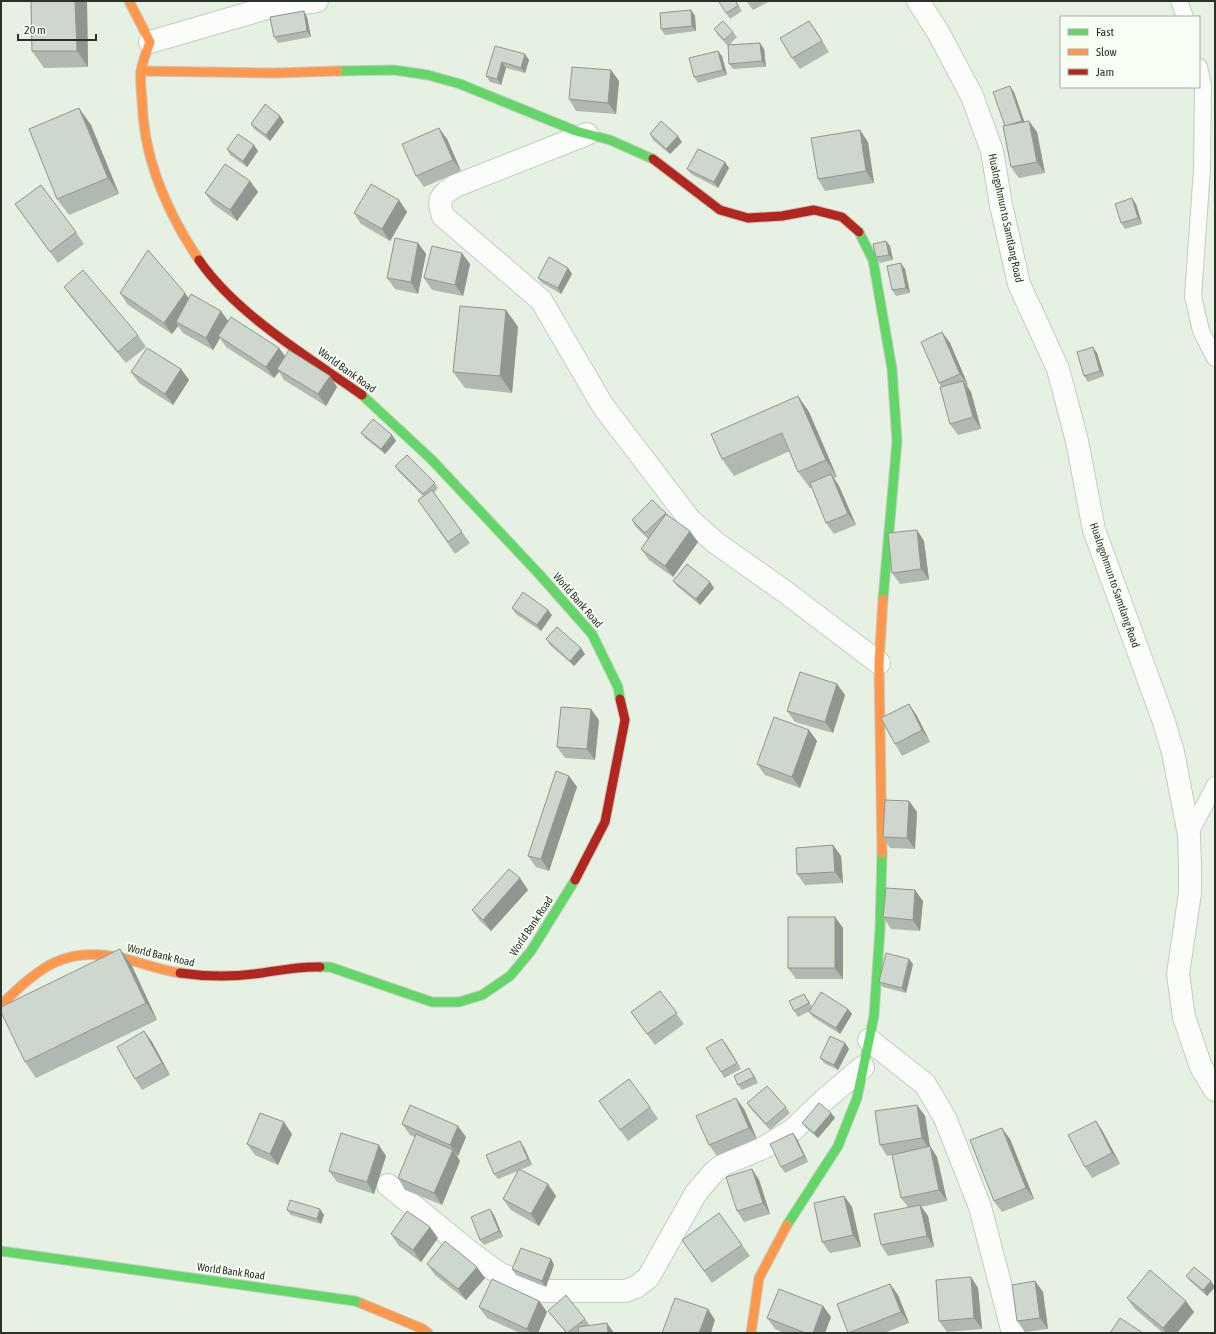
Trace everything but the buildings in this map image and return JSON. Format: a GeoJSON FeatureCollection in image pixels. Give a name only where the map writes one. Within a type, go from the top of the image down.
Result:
{"type":"FeatureCollection","features":[{"type":"Feature","properties":{"kind":"main road"},"geometry":{"type":"LineString","coordinates":[[129,1],[150,42]]}},
{"type":"Feature","properties":{"kind":"main road","name":"World Bank Road"},"geometry":{"type":"LineString","coordinates":[[1,1006],[31,976],[59,960],[90,953],[122,958],[168,971],[206,977],[262,973],[302,966],[330,967],[432,1002],[459,1002],[482,995],[510,976],[531,951],[581,871],[605,822],[615,778],[618,744],[625,720],[618,687],[592,634],[539,574],[432,460],[367,398],[274,333],[240,304],[207,271],[180,231],[159,186],[148,154],[142,122],[141,71],[150,42]]}},
{"type":"Feature","properties":{"kind":"main road"},"geometry":{"type":"LineString","coordinates":[[141,71],[275,72],[394,70],[428,75],[460,84],[587,134],[610,140],[654,160],[720,210],[748,218],[782,216],[814,210],[842,218],[859,232],[873,260],[892,369],[897,441],[886,555],[879,663],[882,848],[880,929],[874,1016],[857,1098],[838,1146],[781,1234],[759,1278],[751,1333]]}},
{"type":"Feature","properties":{"kind":"main road","name":"World Bank Road"},"geometry":{"type":"LineString","coordinates":[[1,1251],[356,1301],[423,1329],[428,1333]]}},
{"type":"Feature","properties":{"kind":"street"},"geometry":{"type":"LineString","coordinates":[[150,42],[267,8],[317,1]]}},
{"type":"Feature","properties":{"kind":"street","name":"Hualngohmun to Samtlang Road"},"geometry":{"type":"LineString","coordinates":[[918,1],[938,32],[972,96],[992,151],[1001,205],[1019,284],[1058,369],[1077,441],[1094,530],[1163,719],[1182,792],[1189,835],[1190,893],[1178,974],[1184,1017],[1201,1067],[1215,1090]]}},
{"type":"Feature","properties":{"kind":"street"},"geometry":{"type":"LineString","coordinates":[[587,134],[455,186],[443,194],[439,204],[443,216],[541,300],[603,406],[690,520],[716,543],[784,591],[879,663]]}},
{"type":"Feature","properties":{"kind":"street"},"geometry":{"type":"LineString","coordinates":[[868,1040],[925,1084],[945,1118],[980,1207],[1013,1333]]}},
{"type":"Feature","properties":{"kind":"street"},"geometry":{"type":"LineString","coordinates":[[388,1185],[471,1253],[500,1274],[543,1291],[625,1291],[636,1287],[648,1278],[696,1193],[713,1173],[724,1164],[765,1147],[793,1130],[823,1101],[863,1067]]}},
{"type":"Feature","properties":{"kind":"lane"},"geometry":{"type":"LineString","coordinates":[[1179,1],[1184,16]]}},
{"type":"Feature","properties":{"kind":"lane"},"geometry":{"type":"LineString","coordinates":[[1200,71],[1203,84],[1202,169],[1193,296],[1200,331],[1215,358]]}},
{"type":"Feature","properties":{"kind":"lane"},"geometry":{"type":"LineString","coordinates":[[1189,835],[1215,785]]}},
{"type":"Feature","properties":{"kind":"traffic: fast"},"geometry":{"type":"LineString","coordinates":[[338,71],[394,70],[428,75],[460,84],[576,131],[610,140],[653,159]]}},
{"type":"Feature","properties":{"kind":"traffic: fast"},"geometry":{"type":"LineString","coordinates":[[859,232],[873,260],[892,369],[897,441],[883,599]]}},
{"type":"Feature","properties":{"kind":"traffic: fast"},"geometry":{"type":"LineString","coordinates":[[362,395],[432,460],[539,574],[592,634],[618,687],[620,699]]}},
{"type":"Feature","properties":{"kind":"traffic: fast"},"geometry":{"type":"LineString","coordinates":[[787,1225],[838,1146],[857,1098],[874,1016],[880,929],[882,853]]}},
{"type":"Feature","properties":{"kind":"traffic: fast"},"geometry":{"type":"LineString","coordinates":[[320,967],[330,967],[432,1002],[459,1002],[482,995],[510,976],[531,951],[575,880]]}},
{"type":"Feature","properties":{"kind":"traffic: fast"},"geometry":{"type":"LineString","coordinates":[[1,1251],[355,1301],[363,1304]]}},
{"type":"Feature","properties":{"kind":"traffic: slow"},"geometry":{"type":"LineString","coordinates":[[129,1],[150,42],[142,64],[141,81],[143,121],[152,163],[158,183],[176,222],[199,260]]}},
{"type":"Feature","properties":{"kind":"traffic: slow"},"geometry":{"type":"LineString","coordinates":[[141,71],[275,73],[338,71]]}},
{"type":"Feature","properties":{"kind":"traffic: slow"},"geometry":{"type":"LineString","coordinates":[[882,853],[879,663],[883,599]]}},
{"type":"Feature","properties":{"kind":"traffic: slow"},"geometry":{"type":"LineString","coordinates":[[1,1005],[41,970],[55,962],[69,957],[103,955],[123,958],[180,973]]}},
{"type":"Feature","properties":{"kind":"traffic: slow"},"geometry":{"type":"LineString","coordinates":[[751,1333],[759,1278],[787,1225]]}},
{"type":"Feature","properties":{"kind":"traffic: slow"},"geometry":{"type":"LineString","coordinates":[[363,1304],[423,1329],[428,1333]]}},
{"type":"Feature","properties":{"kind":"traffic: jam"},"geometry":{"type":"LineString","coordinates":[[653,159],[720,210],[748,218],[782,216],[814,210],[842,217],[859,232]]}},
{"type":"Feature","properties":{"kind":"traffic: jam"},"geometry":{"type":"LineString","coordinates":[[199,260],[214,280],[232,299],[274,334],[362,395]]}},
{"type":"Feature","properties":{"kind":"traffic: jam"},"geometry":{"type":"LineString","coordinates":[[575,880],[605,822],[625,720],[620,699]]}},
{"type":"Feature","properties":{"kind":"traffic: jam"},"geometry":{"type":"LineString","coordinates":[[180,973],[231,976],[298,968],[320,967]]}}]}
